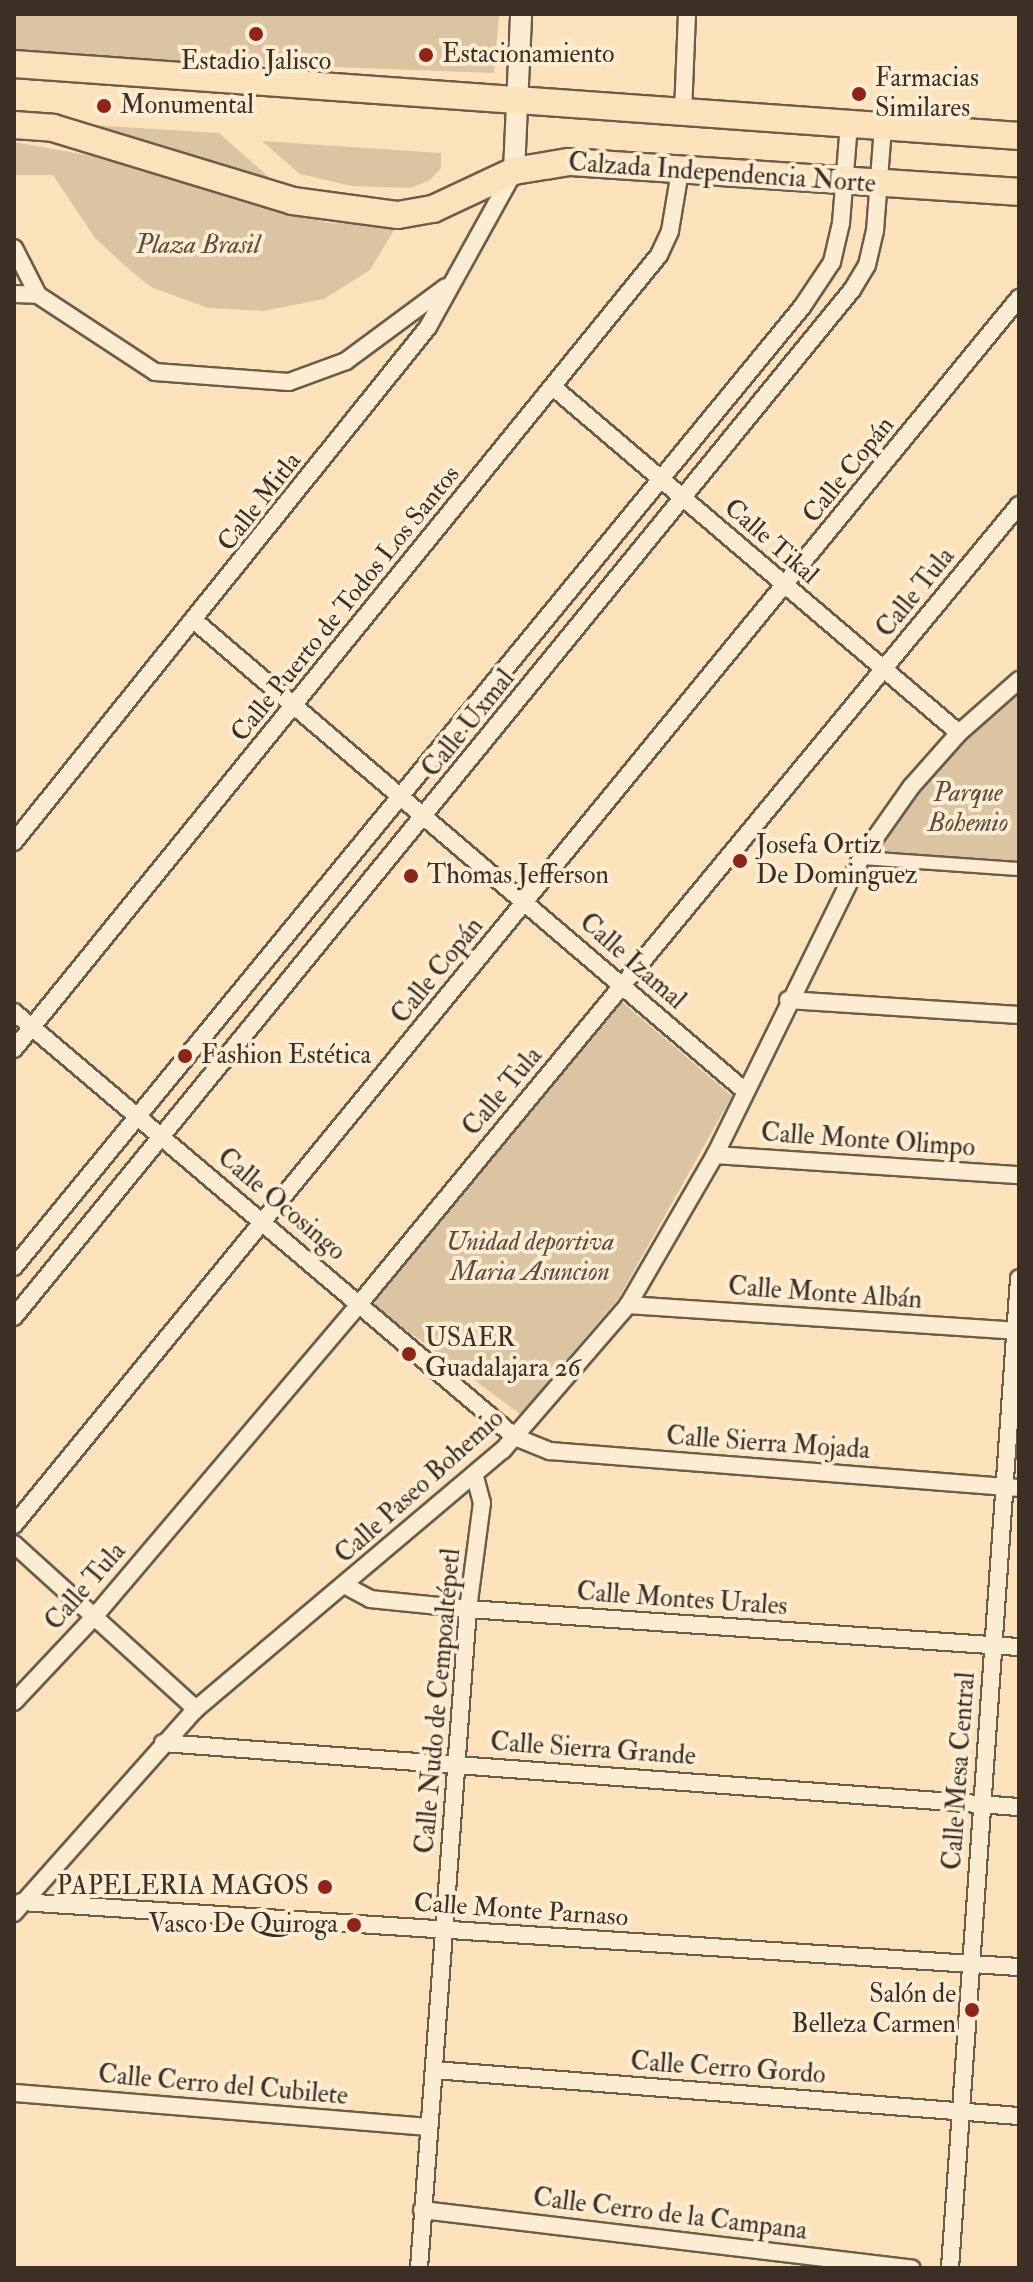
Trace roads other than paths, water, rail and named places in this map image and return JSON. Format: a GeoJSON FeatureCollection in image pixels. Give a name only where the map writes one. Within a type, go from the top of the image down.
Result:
{"type":"FeatureCollection","features":[{"type":"Feature","properties":{"kind":"main road"},"geometry":{"type":"LineString","coordinates":[[14,64],[1019,136]]}},
{"type":"Feature","properties":{"kind":"main road","name":"Calzada Independencia Norte"},"geometry":{"type":"LineString","coordinates":[[14,125],[53,128],[293,201],[376,214],[433,209],[514,171],[569,162],[843,183],[1019,192]]}},
{"type":"Feature","properties":{"kind":"street"},"geometry":{"type":"LineString","coordinates":[[514,171],[521,14]]}},
{"type":"Feature","properties":{"kind":"street"},"geometry":{"type":"LineString","coordinates":[[683,113],[687,14]]}},
{"type":"Feature","properties":{"kind":"street","name":"Calle Uxmal"},"geometry":{"type":"LineString","coordinates":[[14,1267],[802,307],[832,262],[849,124]]}},
{"type":"Feature","properties":{"kind":"street","name":"Calle Uxmal"},"geometry":{"type":"LineString","coordinates":[[14,1317],[852,290],[867,265],[881,184],[883,127]]}},
{"type":"Feature","properties":{"kind":"street","name":"Calle Mitla"},"geometry":{"type":"LineString","coordinates":[[14,842],[196,622],[428,327],[447,286],[514,171]]}},
{"type":"Feature","properties":{"kind":"street","name":"Calle Puerto de Todos Los Santos"},"geometry":{"type":"LineString","coordinates":[[14,1049],[659,255],[670,231],[680,171]]}},
{"type":"Feature","properties":{"kind":"street"},"geometry":{"type":"LineString","coordinates":[[14,248],[38,295],[155,372],[289,382],[346,361],[447,286]]}},
{"type":"Feature","properties":{"kind":"street"},"geometry":{"type":"LineString","coordinates":[[14,294],[38,295]]}},
{"type":"Feature","properties":{"kind":"street","name":"Calle Copán"},"geometry":{"type":"LineString","coordinates":[[14,1525],[1019,298]]}},
{"type":"Feature","properties":{"kind":"street","name":"Calle Tikal"},"geometry":{"type":"LineString","coordinates":[[553,387],[959,733]]}},
{"type":"Feature","properties":{"kind":"street","name":"Calle Tula"},"geometry":{"type":"LineString","coordinates":[[14,1702],[94,1617],[360,1303],[1019,505]]}},
{"type":"Feature","properties":{"kind":"street","name":"Calle Izamal"},"geometry":{"type":"LineString","coordinates":[[196,622],[745,1091]]}},
{"type":"Feature","properties":{"kind":"street","name":"Calle Paseo Bohemio"},"geometry":{"type":"LineString","coordinates":[[17,1908],[196,1709],[475,1476],[515,1437],[628,1305],[715,1155],[788,1000],[861,858],[911,787],[959,733],[1017,685]]}},
{"type":"Feature","properties":{"kind":"street"},"geometry":{"type":"LineString","coordinates":[[861,858],[1019,869]]}},
{"type":"Feature","properties":{"kind":"street"},"geometry":{"type":"LineString","coordinates":[[788,1000],[1019,1015]]}},
{"type":"Feature","properties":{"kind":"street","name":"Calle Ocosingo"},"geometry":{"type":"LineString","coordinates":[[14,1012],[515,1437]]}},
{"type":"Feature","properties":{"kind":"street","name":"Calle Monte Olimpo"},"geometry":{"type":"LineString","coordinates":[[715,1155],[1019,1175]]}},
{"type":"Feature","properties":{"kind":"street","name":"Calle Mesa Central"},"geometry":{"type":"LineString","coordinates":[[950,2268],[993,1645],[1012,1487],[1019,1278]]}},
{"type":"Feature","properties":{"kind":"street","name":"Calle Monte Albán"},"geometry":{"type":"LineString","coordinates":[[628,1305],[1017,1331]]}},
{"type":"Feature","properties":{"kind":"street","name":"Calle Sierra Mojada"},"geometry":{"type":"LineString","coordinates":[[515,1437],[550,1451],[1012,1487]]}},
{"type":"Feature","properties":{"kind":"street","name":"Calle Nudo de Cempoaltépetl"},"geometry":{"type":"LineString","coordinates":[[419,2268],[427,2127],[434,2070],[468,1609],[482,1503],[475,1476]]}},
{"type":"Feature","properties":{"kind":"street"},"geometry":{"type":"LineString","coordinates":[[14,1544],[196,1709]]}},
{"type":"Feature","properties":{"kind":"street","name":"Calle Montes Urales"},"geometry":{"type":"LineString","coordinates":[[346,1586],[370,1599],[468,1609],[1019,1647]]}},
{"type":"Feature","properties":{"kind":"street","name":"Calle Sierra Grande"},"geometry":{"type":"LineString","coordinates":[[163,1743],[1019,1807]]}},
{"type":"Feature","properties":{"kind":"street","name":"Calle Monte Parnaso"},"geometry":{"type":"LineString","coordinates":[[17,1908],[443,1930],[1019,1967]]}},
{"type":"Feature","properties":{"kind":"street","name":"Calle Cerro Gordo"},"geometry":{"type":"LineString","coordinates":[[434,2070],[1019,2116]]}},
{"type":"Feature","properties":{"kind":"street","name":"Calle Cerro del Cubilete"},"geometry":{"type":"LineString","coordinates":[[14,2093],[427,2127]]}},
{"type":"Feature","properties":{"kind":"street","name":"Calle Cerro de la Campana"},"geometry":{"type":"LineString","coordinates":[[422,2210],[912,2268]]}},
{"type":"Feature","properties":{"kind":"place","name":"Estadio Jalisco"},"geometry":{"type":"Point","coordinates":[256,34]}},
{"type":"Feature","properties":{"kind":"place","name":"Estacionamiento"},"geometry":{"type":"Point","coordinates":[426,55]}},
{"type":"Feature","properties":{"kind":"place","name":"Farmacias Similares"},"geometry":{"type":"Point","coordinates":[859,94]}},
{"type":"Feature","properties":{"kind":"place","name":"Monumental"},"geometry":{"type":"Point","coordinates":[104,106]}},
{"type":"Feature","properties":{"kind":"place","name":"Josefa Ortiz De Dominguez"},"geometry":{"type":"Point","coordinates":[740,861]}},
{"type":"Feature","properties":{"kind":"place","name":"Thomas Jefferson"},"geometry":{"type":"Point","coordinates":[411,876]}},
{"type":"Feature","properties":{"kind":"place","name":"Fashion Estética"},"geometry":{"type":"Point","coordinates":[185,1056]}},
{"type":"Feature","properties":{"kind":"place","name":"USAER Guadalajara 26"},"geometry":{"type":"Point","coordinates":[409,1354]}},
{"type":"Feature","properties":{"kind":"place","name":"PAPELERIA MAGOS"},"geometry":{"type":"Point","coordinates":[325,1887]}},
{"type":"Feature","properties":{"kind":"place","name":"Vasco De Quiroga"},"geometry":{"type":"Point","coordinates":[354,1925]}},
{"type":"Feature","properties":{"kind":"place","name":"Salón de Belleza Carmen"},"geometry":{"type":"Point","coordinates":[972,2010]}},
{"type":"Feature","properties":{"kind":"park label","name":"Plaza Brasil"},"geometry":{"type":"Point","coordinates":[198,246]}},
{"type":"Feature","properties":{"kind":"park label","name":"Parque Bohemio"},"geometry":{"type":"Point","coordinates":[968,809]}},
{"type":"Feature","properties":{"kind":"park label","name":"Unidad deportiva Maria Asuncion"},"geometry":{"type":"Point","coordinates":[530,1258]}}]}
